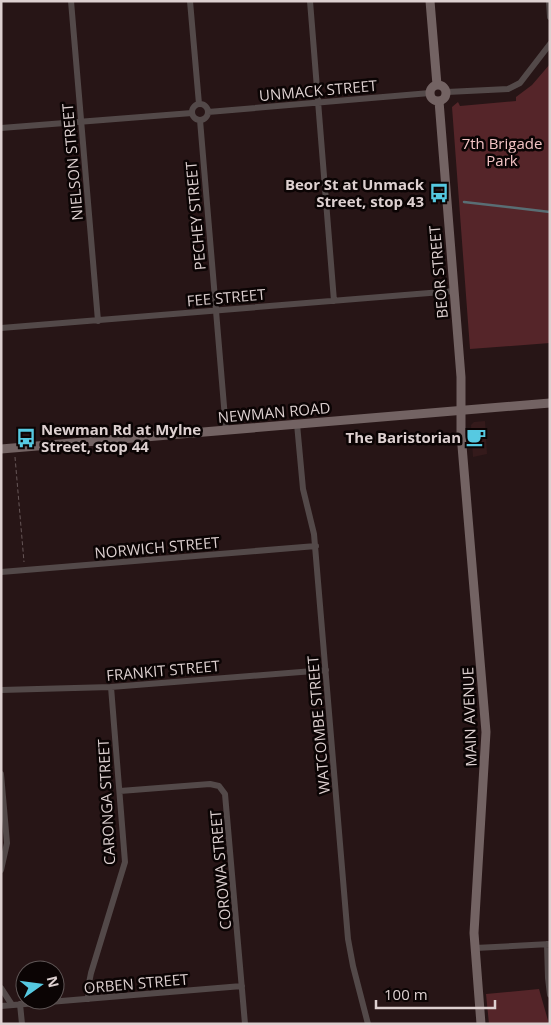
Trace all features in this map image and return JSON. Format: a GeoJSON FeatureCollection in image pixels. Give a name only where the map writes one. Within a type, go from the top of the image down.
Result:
{"type":"FeatureCollection","features":[{"type":"Feature","properties":{"kind":"street","name":"NIELSON STREET"},"geometry":{"type":"LineString","coordinates":[[71,1],[98,321]]}},
{"type":"Feature","properties":{"kind":"street"},"geometry":{"type":"LineString","coordinates":[[190,1],[199,104]]}},
{"type":"Feature","properties":{"kind":"street"},"geometry":{"type":"LineString","coordinates":[[310,1],[334,301]]}},
{"type":"Feature","properties":{"kind":"street"},"geometry":{"type":"LineString","coordinates":[[430,1],[437,85]]}},
{"type":"Feature","properties":{"kind":"street"},"geometry":{"type":"LineString","coordinates":[[548,1],[550,17]]}},
{"type":"Feature","properties":{"kind":"street"},"geometry":{"type":"LineString","coordinates":[[447,92],[508,89],[514,87],[520,83],[550,44]]}},
{"type":"Feature","properties":{"kind":"street"},"geometry":{"type":"LineString","coordinates":[[437,85],[442,86],[447,92],[446,98],[438,101],[434,100],[430,93],[432,88],[437,85]]}},
{"type":"Feature","properties":{"kind":"street","name":"UNMACK STREET"},"geometry":{"type":"LineString","coordinates":[[208,112],[430,93]]}},
{"type":"Feature","properties":{"kind":"street","name":"BEOR STREET"},"geometry":{"type":"LineString","coordinates":[[438,101],[454,291],[461,410]]}},
{"type":"Feature","properties":{"kind":"street"},"geometry":{"type":"LineString","coordinates":[[199,104],[204,105],[208,112],[205,119],[195,119],[192,113],[194,106],[199,104]]}},
{"type":"Feature","properties":{"kind":"street"},"geometry":{"type":"LineString","coordinates":[[1,128],[192,113]]}},
{"type":"Feature","properties":{"kind":"street","name":"PECHEY STREET"},"geometry":{"type":"LineString","coordinates":[[200,120],[226,430]]}},
{"type":"Feature","properties":{"kind":"street","name":"FEE STREET"},"geometry":{"type":"LineString","coordinates":[[1,328],[454,291]]}},
{"type":"Feature","properties":{"kind":"street","name":"NEWMAN ROAD"},"geometry":{"type":"LineString","coordinates":[[1,449],[550,403]]}},
{"type":"Feature","properties":{"kind":"street","name":"MAIN AVENUE"},"geometry":{"type":"LineString","coordinates":[[461,410],[462,443],[486,732],[475,916],[475,948],[481,1024]]}},
{"type":"Feature","properties":{"kind":"street","name":"WATCOMBE STREET"},"geometry":{"type":"LineString","coordinates":[[297,424],[303,489],[316,546],[348,939],[368,1024]]}},
{"type":"Feature","properties":{"kind":"street","name":"NORWICH STREET"},"geometry":{"type":"LineString","coordinates":[[1,572],[316,546]]}},
{"type":"Feature","properties":{"kind":"street","name":"FRANKIT STREET"},"geometry":{"type":"LineString","coordinates":[[1,690],[111,688],[326,670]]}},
{"type":"Feature","properties":{"kind":"street","name":"CARONGA STREET"},"geometry":{"type":"LineString","coordinates":[[88,999],[90,978],[125,862],[111,688]]}},
{"type":"Feature","properties":{"kind":"street"},"geometry":{"type":"LineString","coordinates":[[1,774],[7,844],[1,870]]}},
{"type":"Feature","properties":{"kind":"street","name":"COROWA STREET"},"geometry":{"type":"LineString","coordinates":[[120,791],[210,784],[219,786],[225,794],[245,1024]]}},
{"type":"Feature","properties":{"kind":"street"},"geometry":{"type":"LineString","coordinates":[[475,948],[549,944],[548,978],[550,995]]}},
{"type":"Feature","properties":{"kind":"street","name":"ORBEN STREET"},"geometry":{"type":"LineString","coordinates":[[65,1001],[242,986]]}},
{"type":"Feature","properties":{"kind":"street"},"geometry":{"type":"LineString","coordinates":[[1,988],[12,1005]]}},
{"type":"Feature","properties":{"kind":"street","name":"ORBEN STREET"},"geometry":{"type":"LineString","coordinates":[[1,1006],[15,1005]]}},
{"type":"Feature","properties":{"kind":"street"},"geometry":{"type":"LineString","coordinates":[[21,1010],[22,1024]]}},
{"type":"Feature","properties":{"kind":"path"},"geometry":{"type":"LineString","coordinates":[[15,448],[25,570]]}},
{"type":"Feature","properties":{"kind":"shaded area"},"geometry":{"type":"Polygon","coordinates":[[[485,421],[487,454],[473,457],[471,425],[474,422],[485,421]]]}},
{"type":"Feature","properties":{"kind":"green space","name":"7th Brigade Park"},"geometry":{"type":"Polygon","coordinates":[[[550,64],[550,343],[470,349],[452,107],[458,102],[460,106],[516,101],[516,97],[532,85],[550,64]]]}},
{"type":"Feature","properties":{"kind":"green space"},"geometry":{"type":"Polygon","coordinates":[[[539,989],[549,1024],[489,1024],[486,994],[539,989]]]}},
{"type":"Feature","properties":{"kind":"waterway"},"geometry":{"type":"LineString","coordinates":[[464,202],[550,212]]}},
{"type":"Feature","properties":{"kind":"place","name":"Beor St at Unmack Street, stop 43"},"geometry":{"type":"Point","coordinates":[439,193]}},
{"type":"Feature","properties":{"kind":"place","name":"The Baristorian"},"geometry":{"type":"Point","coordinates":[476,437]}},
{"type":"Feature","properties":{"kind":"place","name":"Newman Rd at Mylne Street, stop 44"},"geometry":{"type":"Point","coordinates":[26,438]}}]}
